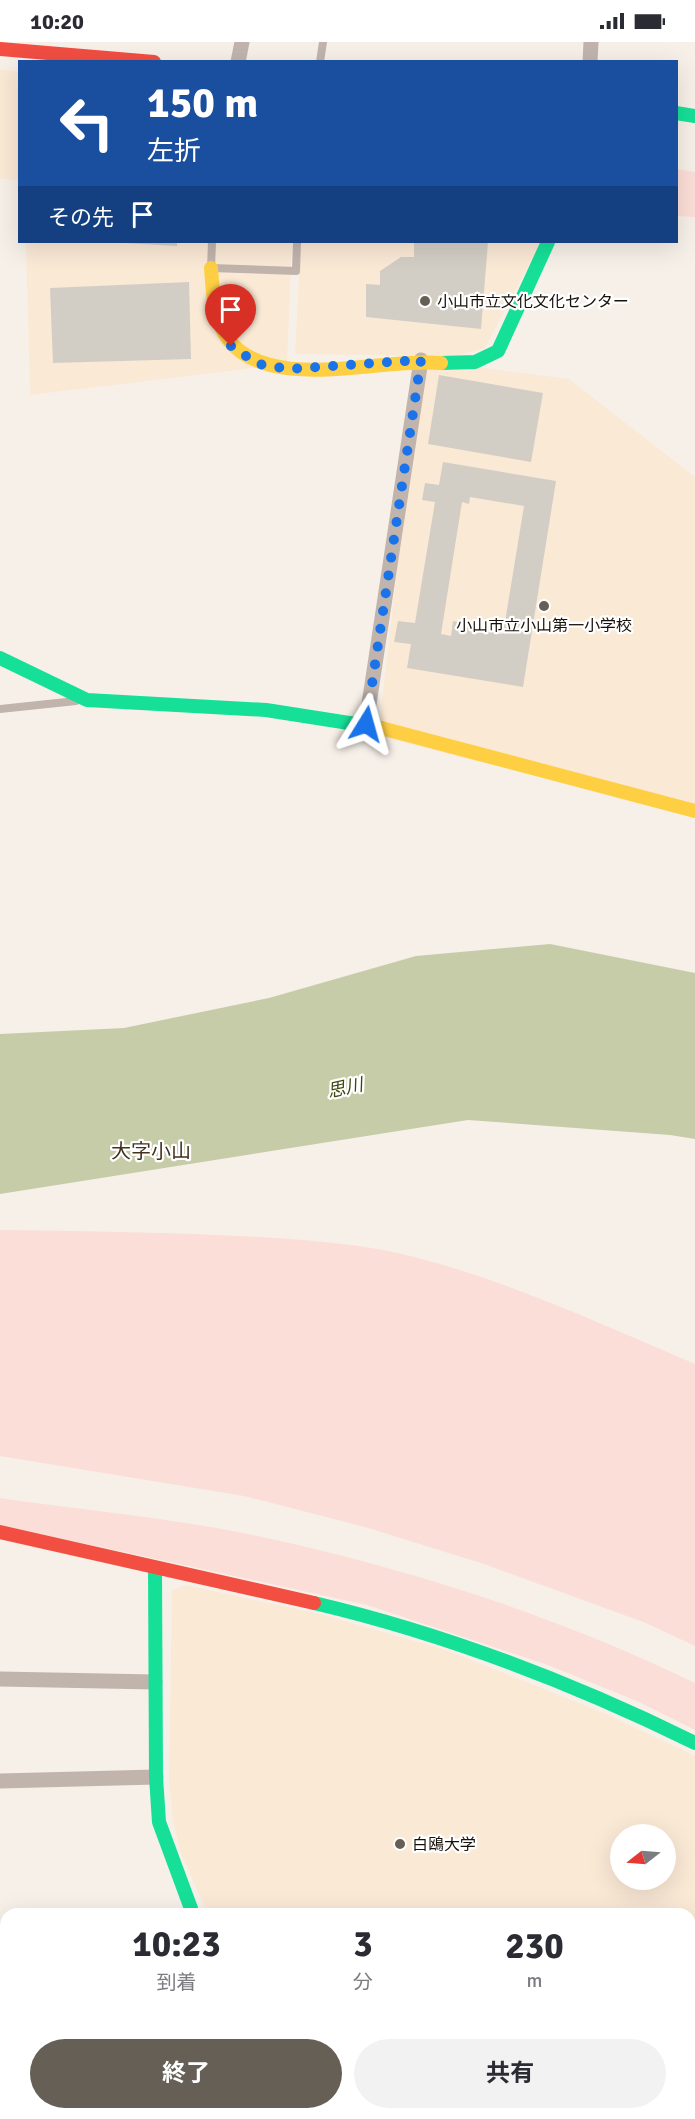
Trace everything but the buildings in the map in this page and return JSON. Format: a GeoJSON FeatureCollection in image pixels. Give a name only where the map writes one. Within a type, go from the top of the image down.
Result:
{"type":"FeatureCollection","features":[{"type":"Feature","properties":{"kind":"main road"},"geometry":{"type":"LineString","coordinates":[[0,49],[93,49],[145,60]]}},
{"type":"Feature","properties":{"kind":"main road"},"geometry":{"type":"LineString","coordinates":[[678,113],[695,116]]}},
{"type":"Feature","properties":{"kind":"main road"},"geometry":{"type":"LineString","coordinates":[[211,268],[211,297],[219,323],[231,346],[258,364],[289,369],[421,360],[460,365],[484,361],[498,351],[548,243]]}},
{"type":"Feature","properties":{"kind":"main road"},"geometry":{"type":"LineString","coordinates":[[0,658],[87,700],[266,710],[366,724],[695,811]]}},
{"type":"Feature","properties":{"kind":"main road"},"geometry":{"type":"LineString","coordinates":[[0,1532],[321,1604],[441,1637],[551,1679],[695,1743]]}},
{"type":"Feature","properties":{"kind":"main road"},"geometry":{"type":"LineString","coordinates":[[155,1568],[156,1778],[159,1822],[169,1855],[191,1908]]}},
{"type":"Feature","properties":{"kind":"street"},"geometry":{"type":"LineString","coordinates":[[238,60],[242,42]]}},
{"type":"Feature","properties":{"kind":"street"},"geometry":{"type":"LineString","coordinates":[[590,60],[591,42]]}},
{"type":"Feature","properties":{"kind":"street"},"geometry":{"type":"LineString","coordinates":[[366,724],[421,360]]}},
{"type":"Feature","properties":{"kind":"street"},"geometry":{"type":"LineString","coordinates":[[0,1679],[155,1682]]}},
{"type":"Feature","properties":{"kind":"street"},"geometry":{"type":"LineString","coordinates":[[0,1781],[156,1778]]}},
{"type":"Feature","properties":{"kind":"lane"},"geometry":{"type":"LineString","coordinates":[[320,60],[323,42]]}},
{"type":"Feature","properties":{"kind":"lane"},"geometry":{"type":"LineString","coordinates":[[212,243],[211,268],[296,271],[297,243]]}},
{"type":"Feature","properties":{"kind":"lane"},"geometry":{"type":"LineString","coordinates":[[0,709],[87,700]]}},
{"type":"Feature","properties":{"kind":"shaded area"},"geometry":{"type":"Polygon","coordinates":[[[0,70],[18,71],[18,181],[0,178],[0,70]]]}},
{"type":"Feature","properties":{"kind":"shaded area"},"geometry":{"type":"Polygon","coordinates":[[[678,169],[695,172],[695,217],[678,216],[678,169]]]}},
{"type":"Feature","properties":{"kind":"shaded area"},"geometry":{"type":"Polygon","coordinates":[[[26,243],[292,243],[287,364],[30,395],[26,243]]]}},
{"type":"Feature","properties":{"kind":"shaded area"},"geometry":{"type":"Polygon","coordinates":[[[301,243],[540,243],[485,348],[455,356],[295,354],[301,243]]]}},
{"type":"Feature","properties":{"kind":"shaded area","name":"小山市立小山第一小学校"},"geometry":{"type":"Polygon","coordinates":[[[421,360],[569,379],[695,477],[695,816],[378,736],[421,360]]]}},
{"type":"Feature","properties":{"kind":"shaded area"},"geometry":{"type":"Polygon","coordinates":[[[0,1230],[260,1237],[378,1249],[436,1263],[512,1288],[695,1364],[695,1646],[646,1623],[484,1564],[365,1527],[244,1496],[0,1456],[0,1230]]]}},
{"type":"Feature","properties":{"kind":"shaded area"},"geometry":{"type":"Polygon","coordinates":[[[0,1498],[152,1518],[243,1533],[359,1560],[474,1594],[586,1635],[695,1683],[695,1730],[639,1702],[548,1665],[367,1605],[0,1525],[0,1498]]]}},
{"type":"Feature","properties":{"kind":"shaded area","name":"白鴎大学"},"geometry":{"type":"Polygon","coordinates":[[[186,1585],[324,1615],[446,1650],[604,1713],[695,1756],[695,1908],[205,1908],[181,1854],[173,1822],[169,1781],[172,1590],[186,1585]]]}},
{"type":"Feature","properties":{"kind":"water","name":"思川"},"geometry":{"type":"Polygon","coordinates":[[[550,944],[695,973],[695,1139],[670,1135],[468,1120],[0,1194],[0,1034],[124,1028],[269,998],[416,956],[550,944]]]}},
{"type":"Feature","properties":{"kind":"traffic: fast"},"geometry":{"type":"LineString","coordinates":[[678,113],[695,116]]}},
{"type":"Feature","properties":{"kind":"traffic: fast"},"geometry":{"type":"LineString","coordinates":[[441,363],[475,362],[498,351],[548,243]]}},
{"type":"Feature","properties":{"kind":"traffic: fast"},"geometry":{"type":"LineString","coordinates":[[0,658],[87,700],[266,710],[381,728]]}},
{"type":"Feature","properties":{"kind":"traffic: fast"},"geometry":{"type":"LineString","coordinates":[[155,1568],[156,1777],[159,1822],[191,1908]]}},
{"type":"Feature","properties":{"kind":"traffic: fast"},"geometry":{"type":"LineString","coordinates":[[314,1603],[363,1615],[508,1662],[603,1700],[695,1743]]}},
{"type":"Feature","properties":{"kind":"traffic: slow"},"geometry":{"type":"LineString","coordinates":[[211,268],[219,323],[228,339],[247,356],[270,365],[298,369],[441,363]]}},
{"type":"Feature","properties":{"kind":"traffic: slow"},"geometry":{"type":"LineString","coordinates":[[381,728],[695,811]]}},
{"type":"Feature","properties":{"kind":"traffic: jam"},"geometry":{"type":"LineString","coordinates":[[0,49],[130,60]]}},
{"type":"Feature","properties":{"kind":"traffic: jam"},"geometry":{"type":"LineString","coordinates":[[0,1532],[314,1603]]}},
{"type":"Feature","properties":{"kind":"place","name":"小山市立文化文化センター"},"geometry":{"type":"Point","coordinates":[425,301]}},
{"type":"Feature","properties":{"kind":"place","name":"小山市立小山第一小学校"},"geometry":{"type":"Point","coordinates":[544,606]}},
{"type":"Feature","properties":{"kind":"place","name":"白鴎大学"},"geometry":{"type":"Point","coordinates":[400,1844]}},
{"type":"Feature","properties":{"kind":"district","name":"大字小山"},"geometry":{"type":"Point","coordinates":[151,1151]}},
{"type":"Feature","properties":{"kind":"route"},"geometry":{"type":"LineString","coordinates":[[231,346],[258,364],[289,369],[421,360],[366,724]]}}]}
